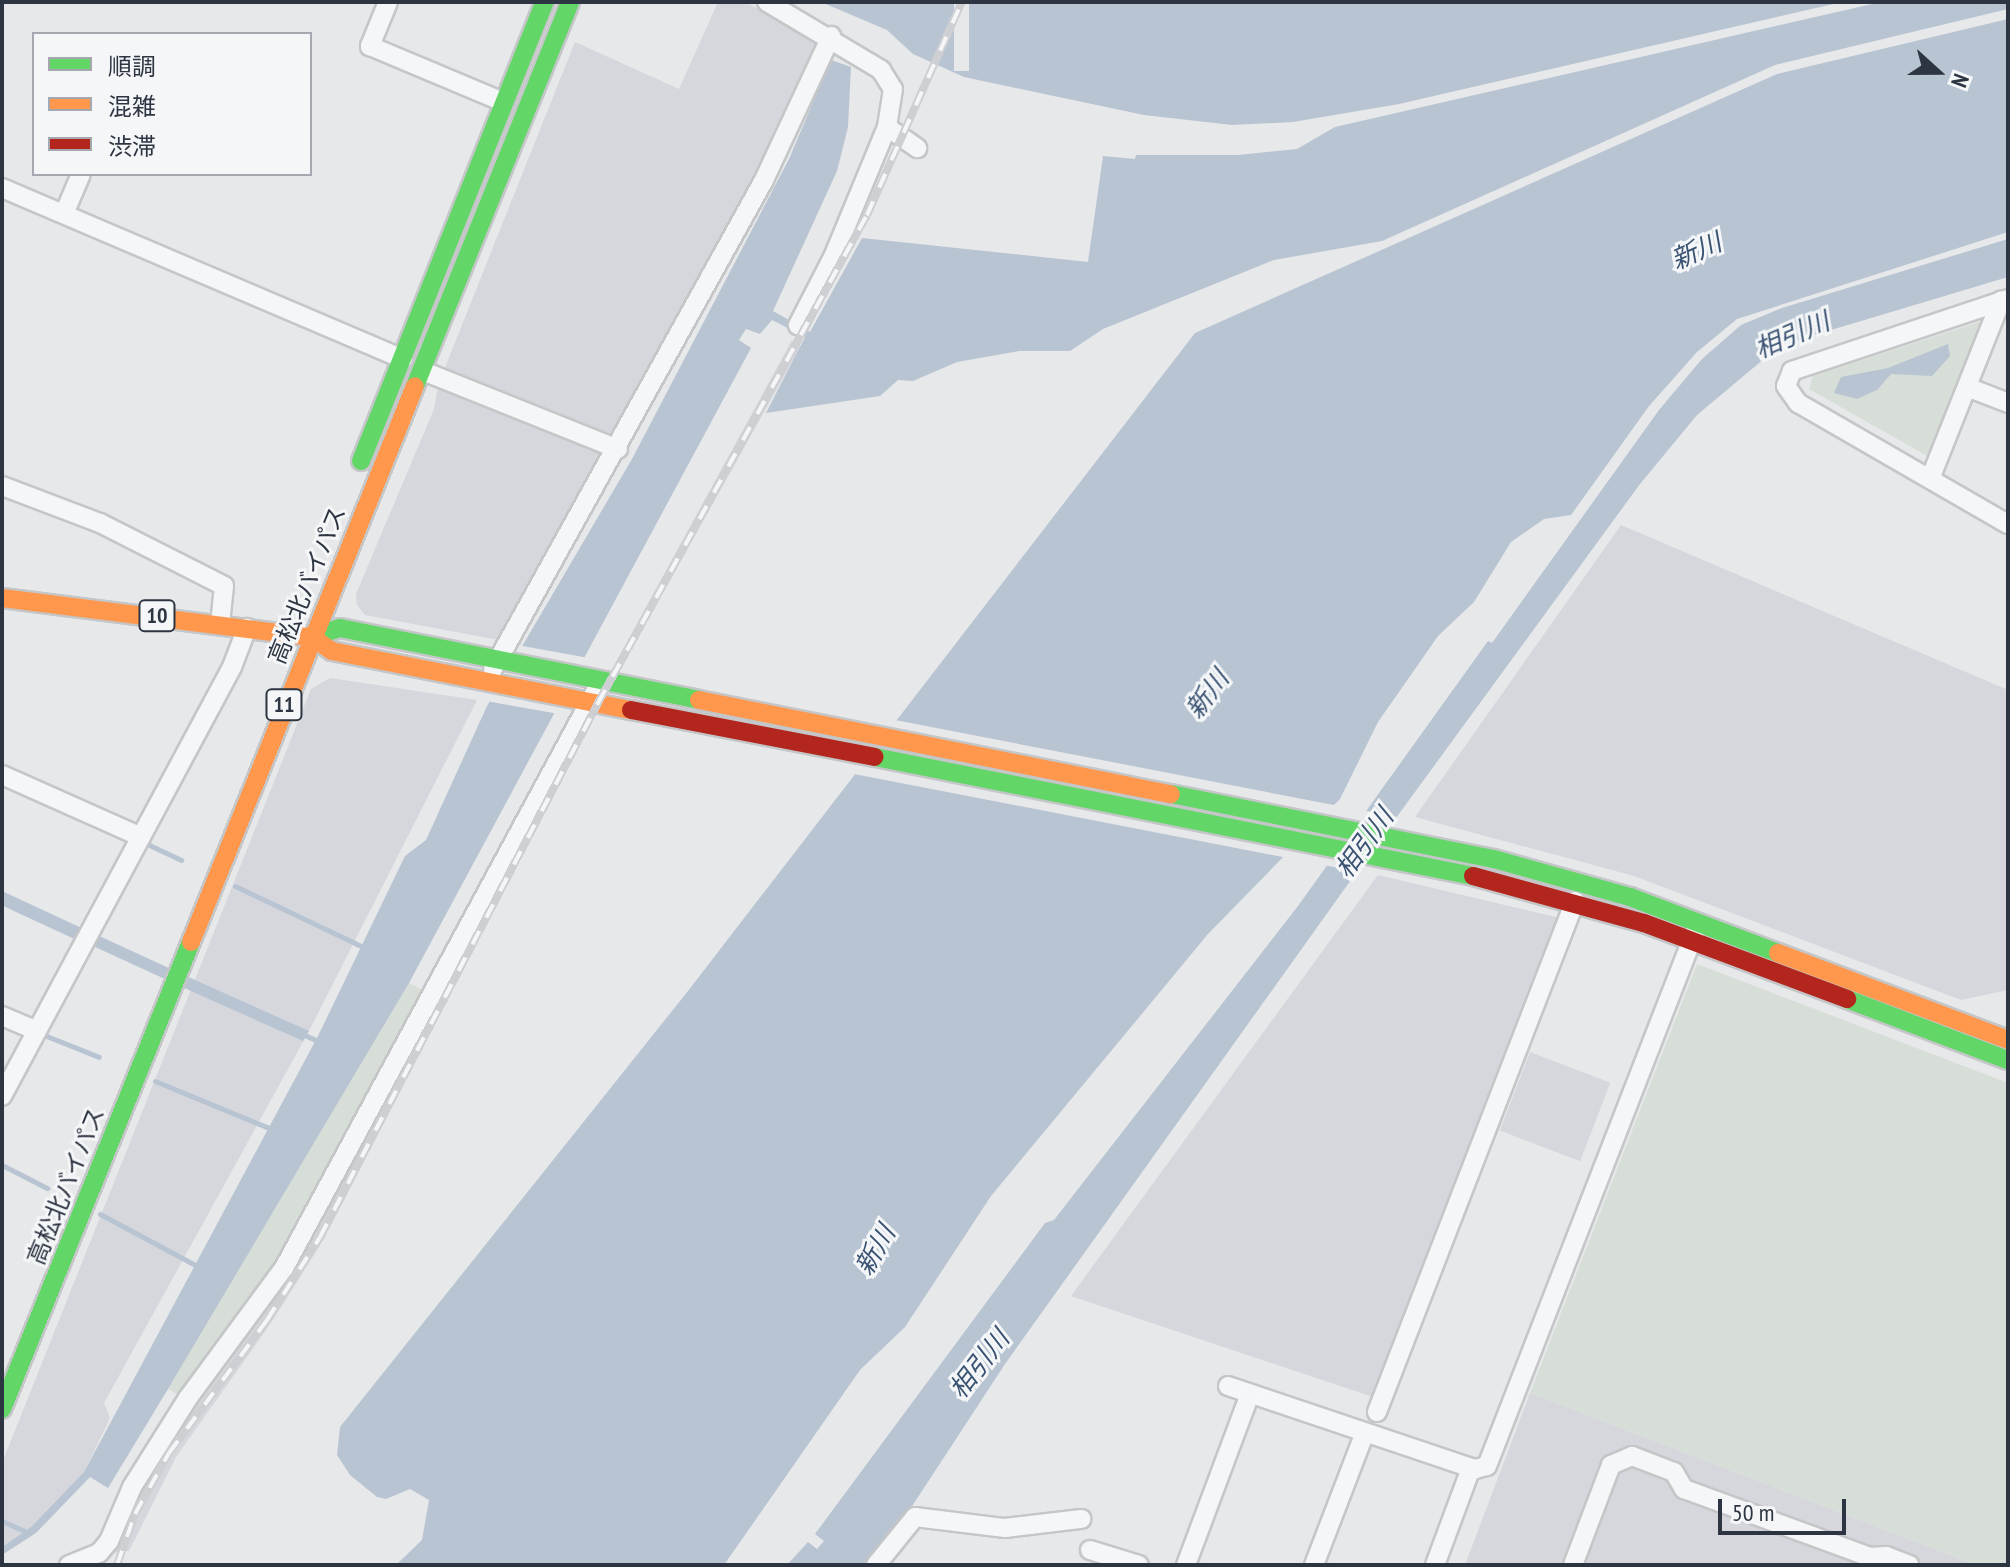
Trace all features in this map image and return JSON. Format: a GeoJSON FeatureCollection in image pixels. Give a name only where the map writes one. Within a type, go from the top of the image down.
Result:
{"type":"FeatureCollection","features":[{"type":"Feature","properties":{"kind":"main road"},"geometry":{"type":"LineString","coordinates":[[356,474],[545,2]]}},
{"type":"Feature","properties":{"kind":"main road","name":"高松北バイパス"},"geometry":{"type":"LineString","coordinates":[[2,1409],[570,2]]}},
{"type":"Feature","properties":{"kind":"main road"},"geometry":{"type":"LineString","coordinates":[[525,48],[547,57]]}},
{"type":"Feature","properties":{"kind":"main road","name":"10"},"geometry":{"type":"LineString","coordinates":[[2,598],[312,637]]}},
{"type":"Feature","properties":{"kind":"main road","name":"高松北バイパス"},"geometry":{"type":"LineString","coordinates":[[282,658],[301,610]]}},
{"type":"Feature","properties":{"kind":"main road"},"geometry":{"type":"LineString","coordinates":[[312,637],[340,628],[741,711],[1392,835],[1528,867],[1699,922],[2008,1040]]}},
{"type":"Feature","properties":{"kind":"main road"},"geometry":{"type":"LineString","coordinates":[[312,637],[332,651],[590,701],[728,732],[1378,854],[1575,901],[1692,941],[2008,1060]]}},
{"type":"Feature","properties":{"kind":"street"},"geometry":{"type":"LineString","coordinates":[[388,2],[370,46],[503,102]]}},
{"type":"Feature","properties":{"kind":"street"},"geometry":{"type":"LineString","coordinates":[[767,2],[831,36],[890,79],[887,127],[834,255],[798,325]]}},
{"type":"Feature","properties":{"kind":"street"},"geometry":{"type":"LineString","coordinates":[[491,682],[764,180],[831,36]]}},
{"type":"Feature","properties":{"kind":"street"},"geometry":{"type":"LineString","coordinates":[[887,127],[917,148]]}},
{"type":"Feature","properties":{"kind":"street"},"geometry":{"type":"LineString","coordinates":[[64,214],[80,176]]}},
{"type":"Feature","properties":{"kind":"street"},"geometry":{"type":"LineString","coordinates":[[2,188],[403,359]]}},
{"type":"Feature","properties":{"kind":"street"},"geometry":{"type":"LineString","coordinates":[[1930,479],[2005,300]]}},
{"type":"Feature","properties":{"kind":"street"},"geometry":{"type":"LineString","coordinates":[[2005,300],[1802,367],[1787,378],[1790,397],[2008,524]]}},
{"type":"Feature","properties":{"kind":"street"},"geometry":{"type":"LineString","coordinates":[[423,371],[618,449]]}},
{"type":"Feature","properties":{"kind":"street"},"geometry":{"type":"LineString","coordinates":[[1967,387],[2008,403]]}},
{"type":"Feature","properties":{"kind":"street"},"geometry":{"type":"LineString","coordinates":[[2,486],[100,523],[224,586],[220,624]]}},
{"type":"Feature","properties":{"kind":"street"},"geometry":{"type":"LineString","coordinates":[[2,1096],[232,667],[247,628]]}},
{"type":"Feature","properties":{"kind":"street"},"geometry":{"type":"LineString","coordinates":[[69,1565],[99,1553],[109,1541],[132,1487],[188,1398],[284,1268],[600,683]]}},
{"type":"Feature","properties":{"kind":"street"},"geometry":{"type":"LineString","coordinates":[[2,775],[141,837]]}},
{"type":"Feature","properties":{"kind":"street"},"geometry":{"type":"LineString","coordinates":[[1377,1412],[1575,901]]}},
{"type":"Feature","properties":{"kind":"street"},"geometry":{"type":"LineString","coordinates":[[1228,1386],[1471,1468],[1487,1466],[1699,922]]}},
{"type":"Feature","properties":{"kind":"street"},"geometry":{"type":"LineString","coordinates":[[2,1016],[37,1031]]}},
{"type":"Feature","properties":{"kind":"street"},"geometry":{"type":"LineString","coordinates":[[1186,1565],[1250,1394]]}},
{"type":"Feature","properties":{"kind":"street"},"geometry":{"type":"LineString","coordinates":[[1314,1565],[1365,1432]]}},
{"type":"Feature","properties":{"kind":"street"},"geometry":{"type":"LineString","coordinates":[[1573,1565],[1611,1465],[1632,1456],[1674,1472],[1684,1489],[1870,1557],[1886,1556],[1909,1565]]}},
{"type":"Feature","properties":{"kind":"street"},"geometry":{"type":"LineString","coordinates":[[1435,1565],[1471,1468]]}},
{"type":"Feature","properties":{"kind":"street"},"geometry":{"type":"LineString","coordinates":[[876,1565],[915,1517],[1005,1528],[1081,1519]]}},
{"type":"Feature","properties":{"kind":"street"},"geometry":{"type":"LineString","coordinates":[[1090,1550],[1139,1565]]}},
{"type":"Feature","properties":{"kind":"shaded area"},"geometry":{"type":"Polygon","coordinates":[[[718,2],[745,2],[817,38],[817,53],[759,177],[615,444],[442,375],[575,42],[679,89],[718,2]]]}},
{"type":"Feature","properties":{"kind":"shaded area"},"geometry":{"type":"Polygon","coordinates":[[[1982,321],[1929,457],[1809,389],[1813,376],[1982,321]]]}},
{"type":"Feature","properties":{"kind":"shaded area"},"geometry":{"type":"Polygon","coordinates":[[[792,340],[801,346],[601,704],[324,1239],[271,1323],[176,1457],[129,1551],[112,1553],[144,1481],[315,1234],[588,713],[792,340]]]}},
{"type":"Feature","properties":{"kind":"shaded area"},"geometry":{"type":"Polygon","coordinates":[[[439,381],[611,451],[504,641],[365,615],[357,605],[356,594],[434,409],[439,381]]]}},
{"type":"Feature","properties":{"kind":"shaded area"},"geometry":{"type":"Polygon","coordinates":[[[1621,525],[2008,690],[2008,990],[1961,1000],[1634,876],[1415,817],[1621,525]]]}},
{"type":"Feature","properties":{"kind":"shaded area"},"geometry":{"type":"Polygon","coordinates":[[[330,678],[477,700],[309,1031],[104,1403],[110,1418],[84,1472],[31,1527],[2,1547],[2,1463],[311,689],[330,678]]]}},
{"type":"Feature","properties":{"kind":"shaded area"},"geometry":{"type":"Polygon","coordinates":[[[1378,875],[1560,918],[1376,1398],[1071,1296],[1378,875]]]}},
{"type":"Feature","properties":{"kind":"shaded area"},"geometry":{"type":"Polygon","coordinates":[[[1697,964],[2008,1083],[2008,1565],[1976,1565],[1530,1393],[1697,964]]]}},
{"type":"Feature","properties":{"kind":"shaded area"},"geometry":{"type":"Polygon","coordinates":[[[409,983],[427,992],[278,1266],[181,1396],[168,1389],[409,983]]]}},
{"type":"Feature","properties":{"kind":"shaded area"},"geometry":{"type":"Polygon","coordinates":[[[1530,1052],[1610,1083],[1580,1161],[1500,1130],[1530,1052]]]}},
{"type":"Feature","properties":{"kind":"shaded area"},"geometry":{"type":"Polygon","coordinates":[[[1530,1393],[1976,1565],[1465,1565],[1530,1393]]]}},
{"type":"Feature","properties":{"kind":"water"},"geometry":{"type":"Polygon","coordinates":[[[821,2],[1842,2],[1399,104],[1293,122],[1232,125],[1144,115],[964,77],[913,54],[887,30],[821,2]]]}},
{"type":"Feature","properties":{"kind":"water"},"geometry":{"type":"Polygon","coordinates":[[[1881,2],[2008,2],[2008,9],[1775,65],[1382,241],[1274,260],[1103,329],[1070,351],[1019,351],[957,362],[913,381],[898,380],[880,396],[766,413],[805,337],[772,320],[760,334],[746,329],[739,340],[751,348],[409,983],[108,1488],[90,1477],[36,1533],[2,1555],[2,1547],[31,1527],[84,1472],[318,1036],[405,856],[426,840],[487,706],[632,459],[789,159],[831,60],[851,67],[848,127],[837,171],[773,311],[810,332],[862,238],[1088,262],[1103,156],[1135,159],[1136,155],[1238,155],[1297,149],[1335,127],[1881,2]]]}},
{"type":"Feature","properties":{"kind":"water","name":"新川"},"geometry":{"type":"Polygon","coordinates":[[[2008,19],[2008,232],[1737,319],[1697,352],[1649,406],[1571,515],[1544,519],[1511,542],[1474,602],[1438,636],[1378,722],[1340,799],[1208,934],[991,1196],[905,1327],[860,1370],[724,1565],[396,1565],[422,1540],[429,1500],[410,1489],[386,1499],[377,1497],[350,1475],[337,1455],[340,1427],[688,991],[1195,333],[1777,74],[2008,19]]]}},
{"type":"Feature","properties":{"kind":"water","name":"相引川"},"geometry":{"type":"Polygon","coordinates":[[[2008,239],[2008,277],[1801,339],[1771,353],[1697,415],[1640,484],[1358,870],[1005,1364],[888,1543],[864,1565],[787,1565],[808,1542],[817,1549],[824,1541],[815,1534],[1045,1223],[1054,1220],[1298,906],[1488,641],[1492,643],[1659,410],[1702,359],[1741,325],[1782,308],[2008,239]]]}},
{"type":"Feature","properties":{"kind":"water"},"geometry":{"type":"Polygon","coordinates":[[[1948,344],[1950,356],[1932,376],[1891,374],[1877,390],[1857,399],[1834,393],[1841,377],[1888,368],[1948,344]]]}},
{"type":"Feature","properties":{"kind":"water"},"geometry":{"type":"Polygon","coordinates":[[[2,891],[84,929],[78,941],[2,905],[2,891]]]}},
{"type":"Feature","properties":{"kind":"water"},"geometry":{"type":"Polygon","coordinates":[[[97,935],[309,1031],[303,1041],[191,991],[93,946],[97,935]]]}},
{"type":"Feature","properties":{"kind":"pier"},"geometry":{"type":"Polygon","coordinates":[[[954,2],[969,2],[969,71],[954,71],[954,2]]]}},
{"type":"Feature","properties":{"kind":"pier"},"geometry":{"type":"Polygon","coordinates":[[[517,645],[589,658],[559,714],[486,701],[517,645]]]}},
{"type":"Feature","properties":{"kind":"pier"},"geometry":{"type":"Polygon","coordinates":[[[890,719],[1339,806],[1288,858],[849,773],[890,719]]]}},
{"type":"Feature","properties":{"kind":"pier"},"geometry":{"type":"Polygon","coordinates":[[[1362,810],[1403,818],[1361,872],[1323,865],[1362,810]]]}},
{"type":"Feature","properties":{"kind":"waterway"},"geometry":{"type":"LineString","coordinates":[[145,843],[181,860]]}},
{"type":"Feature","properties":{"kind":"waterway"},"geometry":{"type":"LineString","coordinates":[[235,886],[367,949]]}},
{"type":"Feature","properties":{"kind":"waterway"},"geometry":{"type":"LineString","coordinates":[[300,1033],[320,1042]]}},
{"type":"Feature","properties":{"kind":"waterway"},"geometry":{"type":"LineString","coordinates":[[44,1035],[99,1057]]}},
{"type":"Feature","properties":{"kind":"waterway"},"geometry":{"type":"LineString","coordinates":[[155,1081],[269,1128]]}},
{"type":"Feature","properties":{"kind":"waterway"},"geometry":{"type":"LineString","coordinates":[[2,1165],[47,1188]]}},
{"type":"Feature","properties":{"kind":"waterway"},"geometry":{"type":"LineString","coordinates":[[100,1214],[195,1265]]}},
{"type":"Feature","properties":{"kind":"waterway"},"geometry":{"type":"LineString","coordinates":[[2,1521],[29,1533]]}},
{"type":"Feature","properties":{"kind":"railway"},"geometry":{"type":"LineString","coordinates":[[117,1565],[135,1514],[169,1453],[267,1320],[320,1237],[598,703],[867,215],[962,2]]}},
{"type":"Feature","properties":{"kind":"traffic: fast"},"geometry":{"type":"LineString","coordinates":[[361,461],[545,2]]}},
{"type":"Feature","properties":{"kind":"traffic: fast"},"geometry":{"type":"LineString","coordinates":[[415,386],[570,2]]}},
{"type":"Feature","properties":{"kind":"traffic: fast"},"geometry":{"type":"LineString","coordinates":[[312,637],[340,628],[699,700]]}},
{"type":"Feature","properties":{"kind":"traffic: fast"},"geometry":{"type":"LineString","coordinates":[[875,757],[1473,876]]}},
{"type":"Feature","properties":{"kind":"traffic: fast"},"geometry":{"type":"LineString","coordinates":[[1171,794],[1494,859],[1630,897],[1778,953]]}},
{"type":"Feature","properties":{"kind":"traffic: fast"},"geometry":{"type":"LineString","coordinates":[[2,1409],[191,942]]}},
{"type":"Feature","properties":{"kind":"traffic: fast"},"geometry":{"type":"LineString","coordinates":[[1847,999],[2008,1060]]}},
{"type":"Feature","properties":{"kind":"traffic: slow"},"geometry":{"type":"LineString","coordinates":[[191,942],[415,386]]}},
{"type":"Feature","properties":{"kind":"traffic: slow"},"geometry":{"type":"LineString","coordinates":[[2,598],[312,637]]}},
{"type":"Feature","properties":{"kind":"traffic: slow"},"geometry":{"type":"LineString","coordinates":[[312,637],[332,651],[631,710]]}},
{"type":"Feature","properties":{"kind":"traffic: slow"},"geometry":{"type":"LineString","coordinates":[[699,700],[1171,794]]}},
{"type":"Feature","properties":{"kind":"traffic: slow"},"geometry":{"type":"LineString","coordinates":[[1778,953],[2008,1040]]}},
{"type":"Feature","properties":{"kind":"traffic: jam"},"geometry":{"type":"LineString","coordinates":[[631,710],[875,757]]}},
{"type":"Feature","properties":{"kind":"traffic: jam"},"geometry":{"type":"LineString","coordinates":[[1473,876],[1644,923],[1847,999]]}}]}
